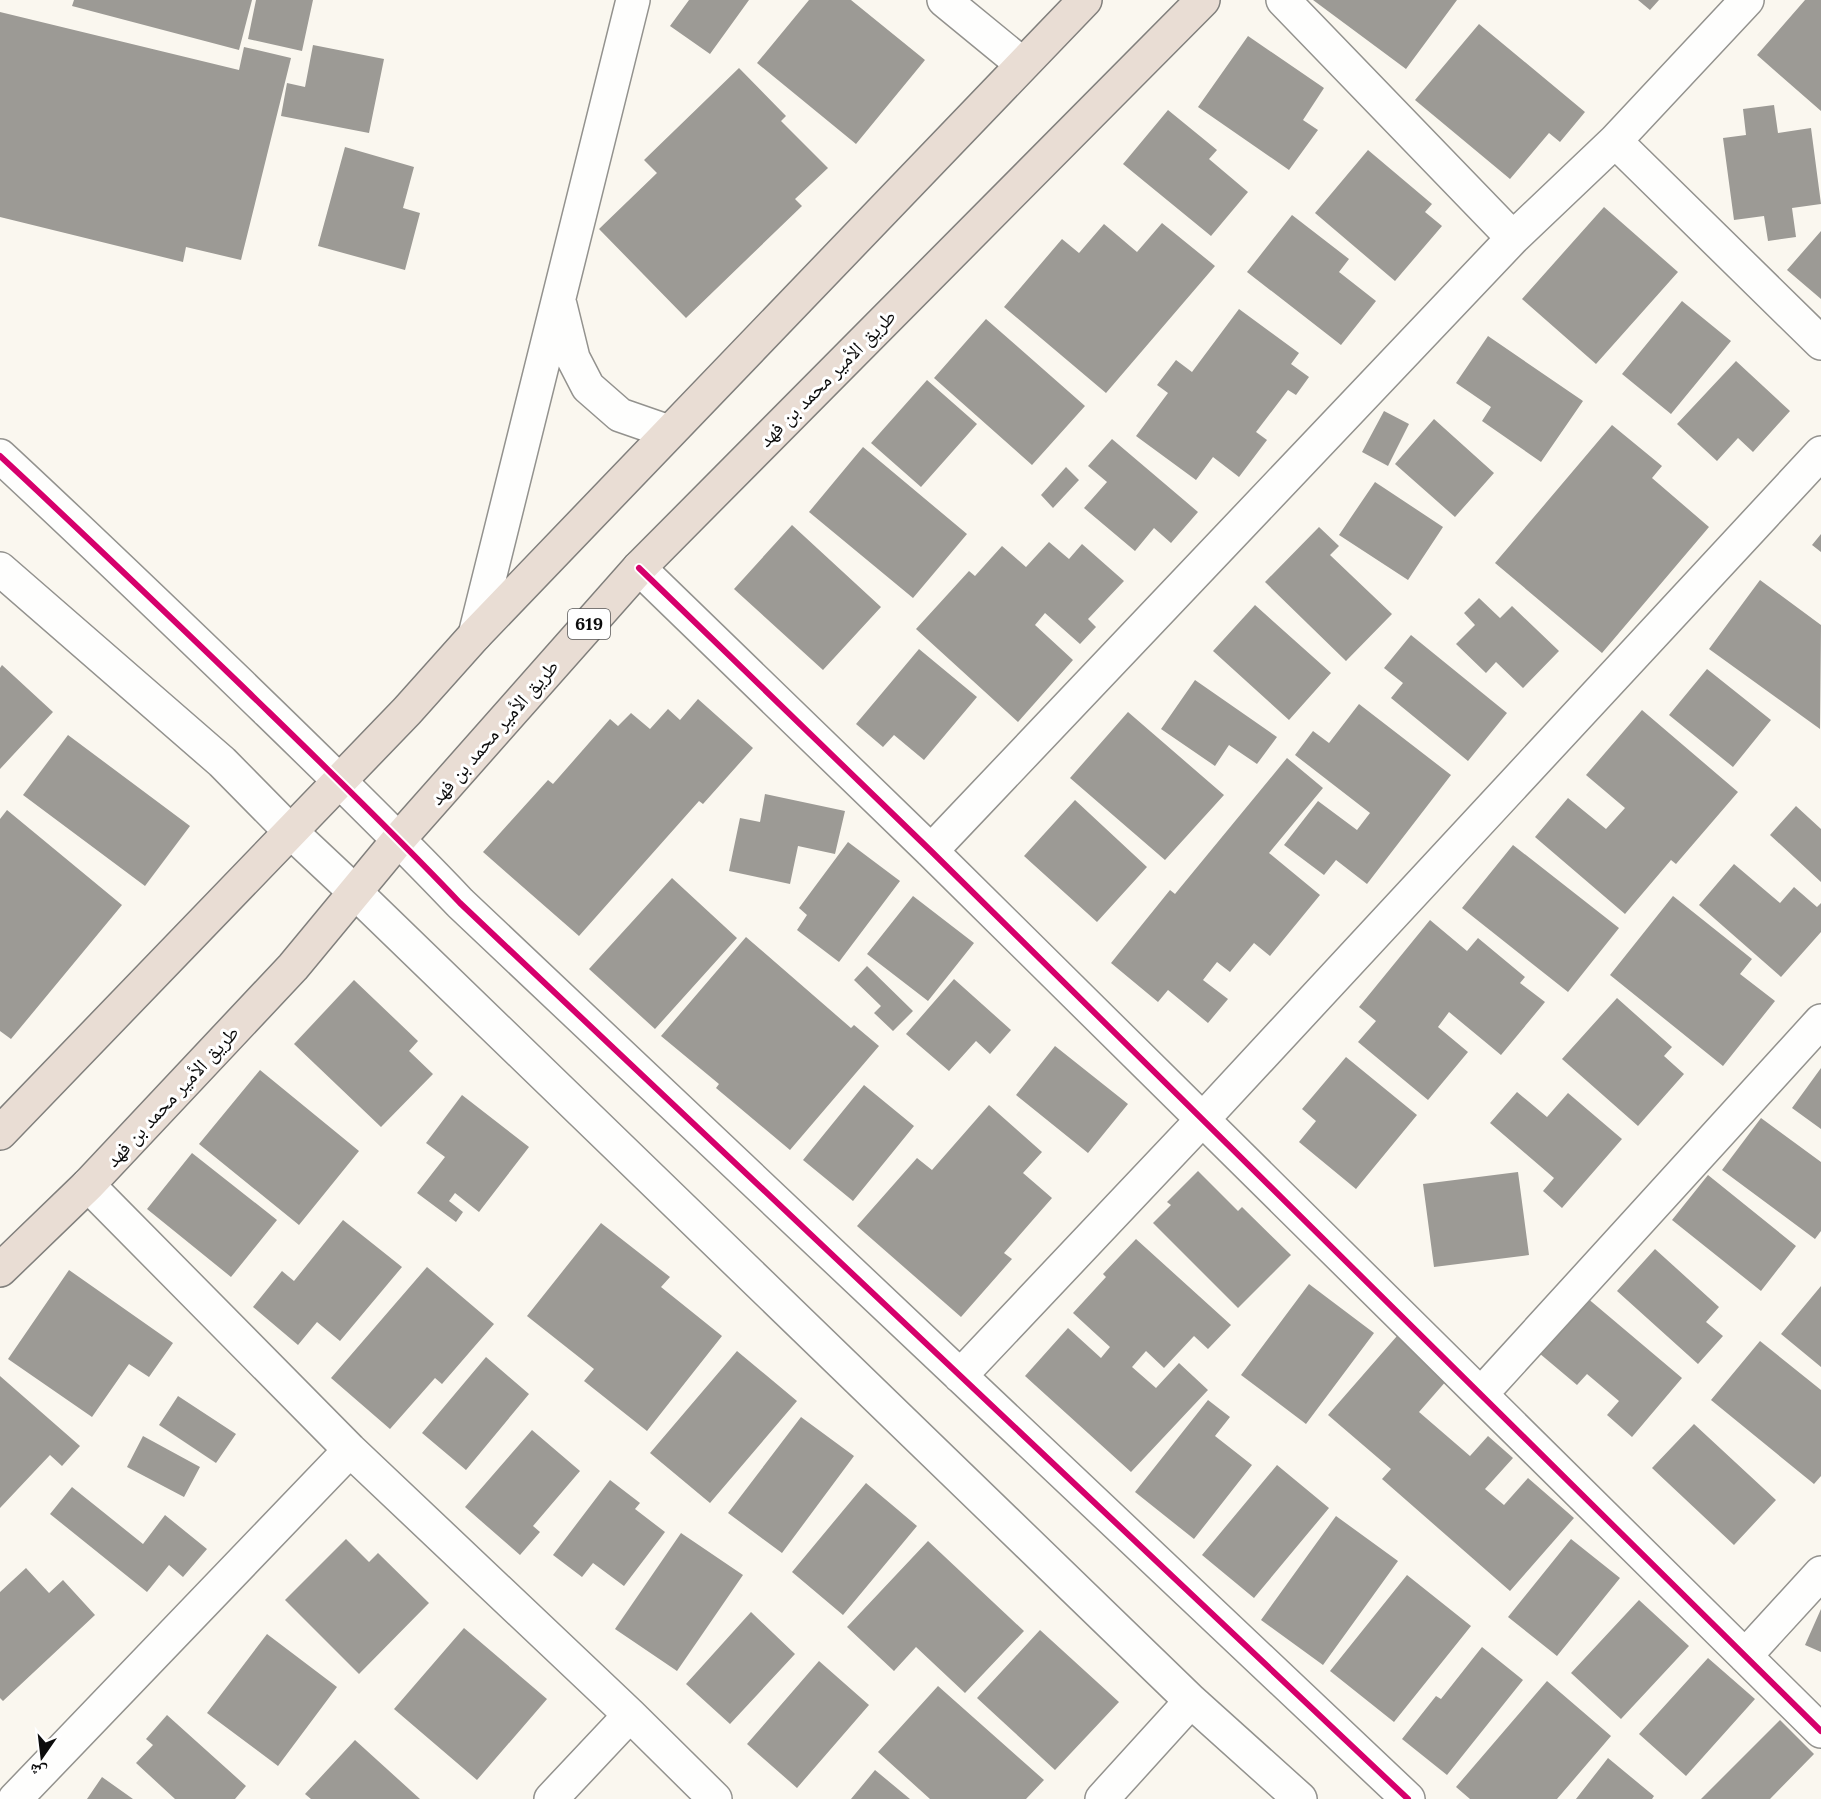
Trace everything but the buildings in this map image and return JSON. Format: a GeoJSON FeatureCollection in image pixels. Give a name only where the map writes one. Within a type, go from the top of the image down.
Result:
{"type":"FeatureCollection","features":[{"type":"Feature","properties":{"kind":"highway"},"geometry":{"type":"LineString","coordinates":[[1,1129],[406,711],[475,634],[1085,0]]}},
{"type":"Feature","properties":{"kind":"highway","name":"طريق الأمير محمد بن فهد"},"geometry":{"type":"LineString","coordinates":[[0,1270],[88,1185],[293,967],[399,839],[639,568],[1203,0]]}},
{"type":"Feature","properties":{"kind":"street"},"geometry":{"type":"LineString","coordinates":[[475,634],[559,355],[559,298],[633,0]]}},
{"type":"Feature","properties":{"kind":"street"},"geometry":{"type":"LineString","coordinates":[[944,0],[1022,64]]}},
{"type":"Feature","properties":{"kind":"street"},"geometry":{"type":"LineString","coordinates":[[1283,0],[1513,238]]}},
{"type":"Feature","properties":{"kind":"street"},"geometry":{"type":"LineString","coordinates":[[931,851],[1513,238],[1615,141],[1747,0]]}},
{"type":"Feature","properties":{"kind":"street"},"geometry":{"type":"LineString","coordinates":[[1615,141],[1821,343]]}},
{"type":"Feature","properties":{"kind":"street"},"geometry":{"type":"LineString","coordinates":[[559,355],[588,387],[620,415],[669,432]]}},
{"type":"Feature","properties":{"kind":"street"},"geometry":{"type":"LineString","coordinates":[[960,1376],[1202,1120],[1821,453]]}},
{"type":"Feature","properties":{"kind":"street"},"geometry":{"type":"LineString","coordinates":[[0,456],[79,529],[399,839],[460,903],[1408,1799]]}},
{"type":"Feature","properties":{"kind":"street"},"geometry":{"type":"LineString","coordinates":[[639,568],[931,851],[1821,1731]]}},
{"type":"Feature","properties":{"kind":"street"},"geometry":{"type":"LineString","coordinates":[[0,569],[222,762],[290,831],[1191,1701],[1300,1799]]}},
{"type":"Feature","properties":{"kind":"street"},"geometry":{"type":"LineString","coordinates":[[1481,1394],[1821,1021]]}},
{"type":"Feature","properties":{"kind":"street"},"geometry":{"type":"LineString","coordinates":[[88,1185],[350,1450],[630,1715],[715,1799]]}},
{"type":"Feature","properties":{"kind":"street"},"geometry":{"type":"LineString","coordinates":[[15,1799],[350,1450]]}},
{"type":"Feature","properties":{"kind":"street"},"geometry":{"type":"LineString","coordinates":[[1745,1656],[1821,1573]]}},
{"type":"Feature","properties":{"kind":"street"},"geometry":{"type":"LineString","coordinates":[[1102,1799],[1191,1701]]}},
{"type":"Feature","properties":{"kind":"street"},"geometry":{"type":"LineString","coordinates":[[551,1799],[630,1715]]}},
{"type":"Feature","properties":{"kind":"cycle path"},"geometry":{"type":"LineString","coordinates":[[0,456],[241,685],[460,903],[1408,1799]]}},
{"type":"Feature","properties":{"kind":"cycle path"},"geometry":{"type":"LineString","coordinates":[[639,568],[931,851],[1821,1731]]}}]}
